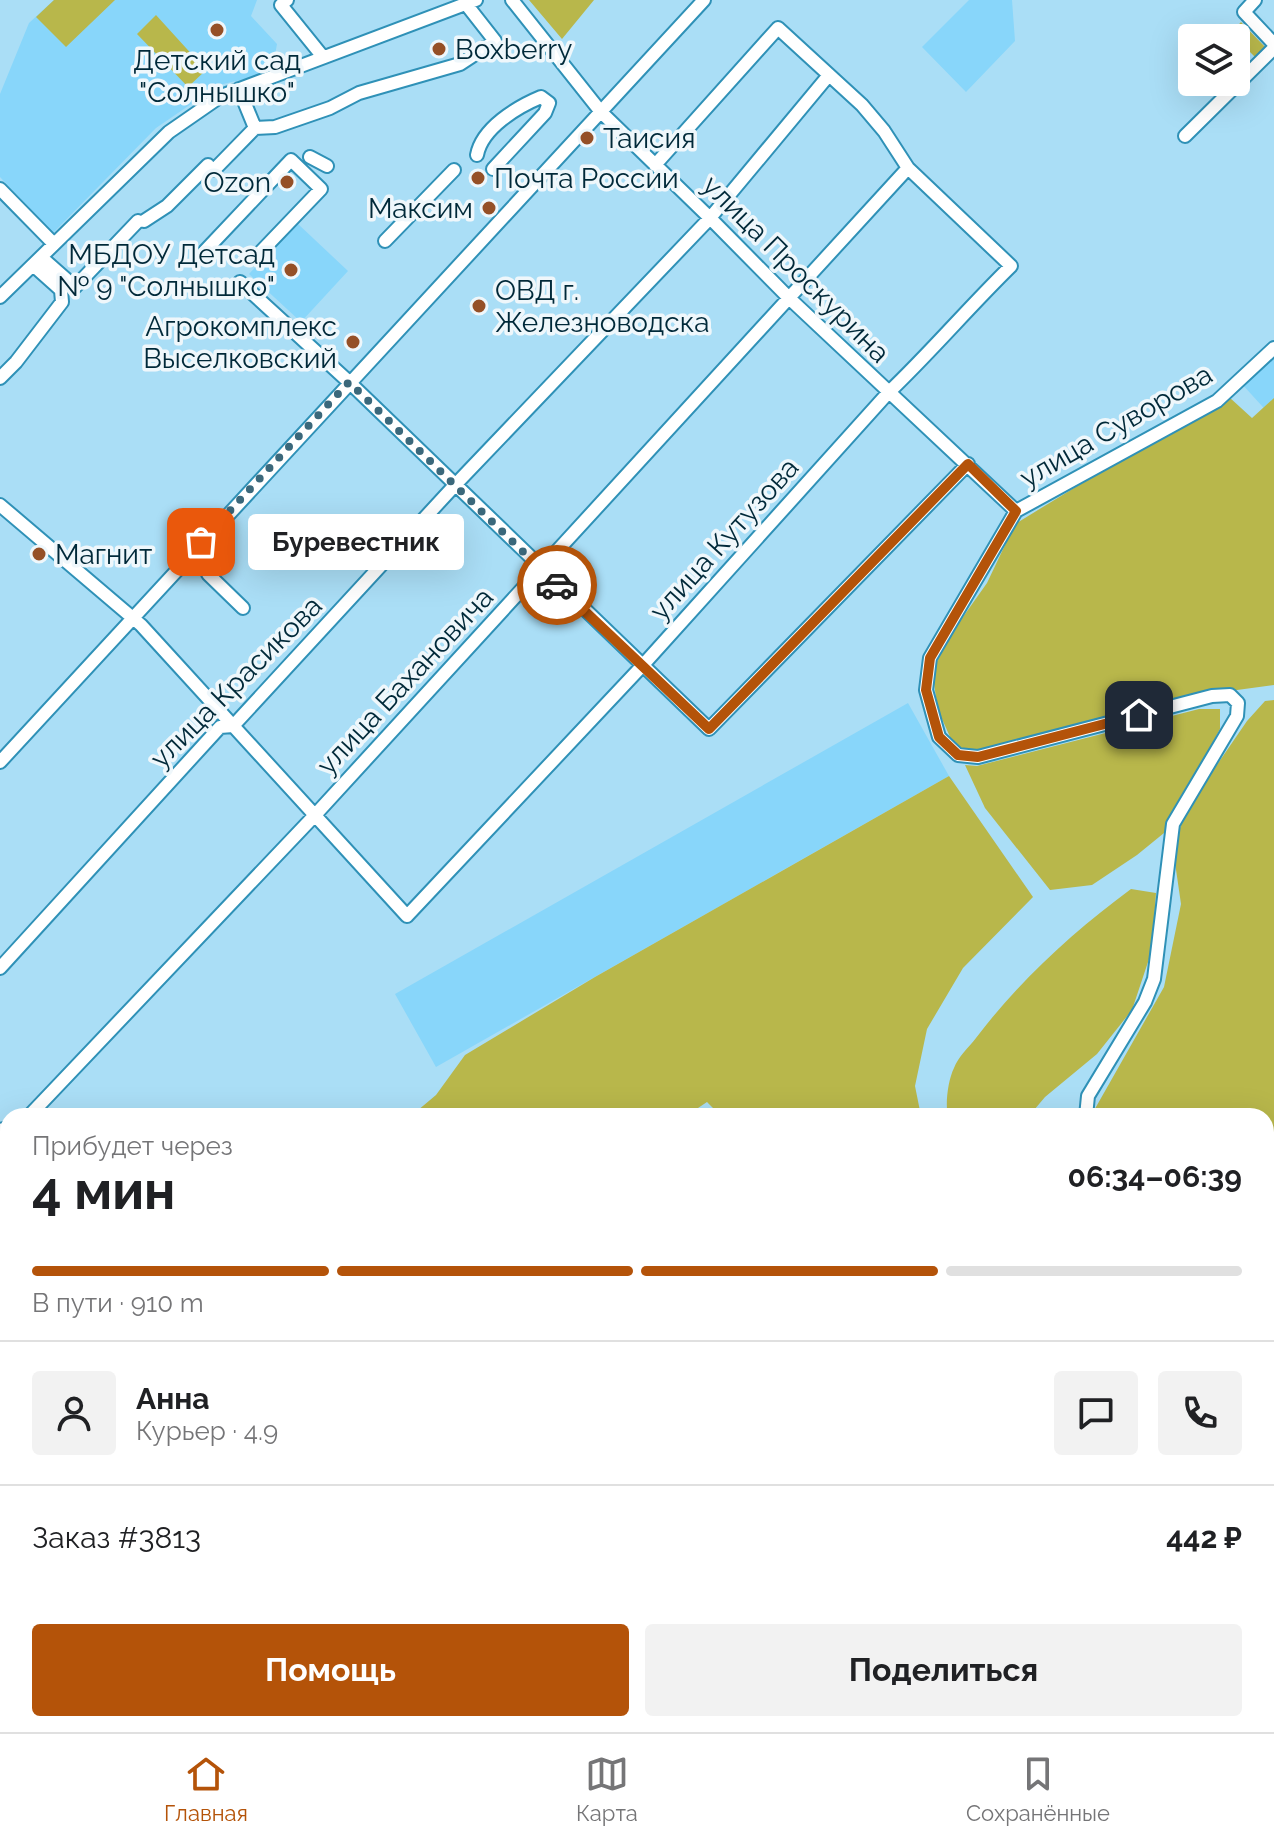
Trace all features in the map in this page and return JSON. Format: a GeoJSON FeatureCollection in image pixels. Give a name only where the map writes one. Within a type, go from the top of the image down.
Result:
{"type":"FeatureCollection","features":[{"type":"Feature","properties":{"kind":"street"},"geometry":{"type":"LineString","coordinates":[[287,0],[281,5],[323,57]]}},
{"type":"Feature","properties":{"kind":"street","name":"улица Проскурина"},"geometry":{"type":"LineString","coordinates":[[512,0],[601,112],[789,298],[1016,511]]}},
{"type":"Feature","properties":{"kind":"street"},"geometry":{"type":"LineString","coordinates":[[0,762],[704,0]]}},
{"type":"Feature","properties":{"kind":"street"},"geometry":{"type":"LineString","coordinates":[[1185,136],[1274,46],[1244,12],[1255,0]]}},
{"type":"Feature","properties":{"kind":"street"},"geometry":{"type":"LineString","coordinates":[[0,297],[169,132],[221,96],[471,2],[495,41],[460,64],[359,93],[255,128],[167,206],[141,221],[75,287],[37,261]]}},
{"type":"Feature","properties":{"kind":"street"},"geometry":{"type":"LineString","coordinates":[[655,165],[778,28],[862,105],[884,131],[908,168]]}},
{"type":"Feature","properties":{"kind":"street","name":"улица Красикова"},"geometry":{"type":"LineString","coordinates":[[0,968],[220,727],[233,726],[456,484],[710,218],[829,75]]}},
{"type":"Feature","properties":{"kind":"street"},"geometry":{"type":"LineString","coordinates":[[239,89],[255,128]]}},
{"type":"Feature","properties":{"kind":"street"},"geometry":{"type":"LineString","coordinates":[[477,155],[479,143],[517,107],[541,97],[545,99],[549,103],[545,113],[493,169]]}},
{"type":"Feature","properties":{"kind":"street"},"geometry":{"type":"LineString","coordinates":[[310,157],[327,166]]}},
{"type":"Feature","properties":{"kind":"street"},"geometry":{"type":"LineString","coordinates":[[205,251],[291,160],[321,189],[254,259]]}},
{"type":"Feature","properties":{"kind":"street","name":"улица Кутузова"},"geometry":{"type":"LineString","coordinates":[[316,814],[407,916],[643,665],[888,393],[1011,266],[908,168]]}},
{"type":"Feature","properties":{"kind":"street","name":"улица Бахановича"},"geometry":{"type":"LineString","coordinates":[[37,1108],[316,814],[908,168]]}},
{"type":"Feature","properties":{"kind":"street"},"geometry":{"type":"LineString","coordinates":[[389,240],[453,173]]}},
{"type":"Feature","properties":{"kind":"street"},"geometry":{"type":"LineString","coordinates":[[0,189],[54,244]]}},
{"type":"Feature","properties":{"kind":"street"},"geometry":{"type":"LineString","coordinates":[[0,378],[62,302],[61,290],[37,261]]}},
{"type":"Feature","properties":{"kind":"street"},"geometry":{"type":"LineString","coordinates":[[240,282],[349,382],[709,729],[968,464]]}},
{"type":"Feature","properties":{"kind":"street","name":"улица Суворова"},"geometry":{"type":"LineString","coordinates":[[1016,511],[1217,401],[1274,348]]}},
{"type":"Feature","properties":{"kind":"street"},"geometry":{"type":"LineString","coordinates":[[0,505],[133,617],[316,814]]}},
{"type":"Feature","properties":{"kind":"street"},"geometry":{"type":"LineString","coordinates":[[1016,511],[930,658],[926,690],[939,737],[958,755],[978,757],[1212,696],[1230,695],[1238,703],[1237,716],[1173,824],[1154,979],[1139,1013],[1088,1096],[1087,1108]]}},
{"type":"Feature","properties":{"kind":"street"},"geometry":{"type":"LineString","coordinates":[[208,574],[243,608]]}},
{"type":"Feature","properties":{"kind":"shaded area"},"geometry":{"type":"Polygon","coordinates":[[[54,0],[257,0],[251,16],[277,44],[275,55],[280,67],[219,85],[156,128],[53,233],[0,177],[0,94],[29,23],[54,0]]]}},
{"type":"Feature","properties":{"kind":"shaded area"},"geometry":{"type":"Polygon","coordinates":[[[54,0],[115,0],[66,47],[36,17],[54,0]]]}},
{"type":"Feature","properties":{"kind":"shaded area"},"geometry":{"type":"Polygon","coordinates":[[[529,0],[594,0],[562,39],[529,0]]]}},
{"type":"Feature","properties":{"kind":"shaded area"},"geometry":{"type":"Polygon","coordinates":[[[969,0],[1012,0],[1015,41],[966,92],[922,47],[969,0]]]}},
{"type":"Feature","properties":{"kind":"shaded area"},"geometry":{"type":"Polygon","coordinates":[[[156,15],[206,70],[188,87],[137,34],[156,15]]]}},
{"type":"Feature","properties":{"kind":"shaded area"},"geometry":{"type":"Polygon","coordinates":[[[1250,31],[1268,50],[1258,60],[1250,52],[1250,31]]]}},
{"type":"Feature","properties":{"kind":"shaded area"},"geometry":{"type":"Polygon","coordinates":[[[297,223],[348,271],[301,322],[249,274],[297,223]]]}},
{"type":"Feature","properties":{"kind":"shaded area"},"geometry":{"type":"Polygon","coordinates":[[[1274,352],[1274,415],[1272,417],[1241,383],[1274,352]]]}},
{"type":"Feature","properties":{"kind":"shaded area"},"geometry":{"type":"Polygon","coordinates":[[[1229,397],[1252,418],[1274,398],[1274,685],[1193,696],[1059,732],[965,752],[951,739],[938,710],[932,671],[953,631],[987,583],[1015,524],[1207,414],[1229,397]]]}},
{"type":"Feature","properties":{"kind":"shaded area"},"geometry":{"type":"Polygon","coordinates":[[[1274,700],[1274,1108],[1095,1108],[1164,987],[1181,904],[1173,849],[1186,810],[1247,721],[1265,701],[1274,700]]]}},
{"type":"Feature","properties":{"kind":"shaded area"},"geometry":{"type":"Polygon","coordinates":[[[908,703],[949,776],[436,1067],[395,994],[908,703]]]}},
{"type":"Feature","properties":{"kind":"shaded area"},"geometry":{"type":"Polygon","coordinates":[[[1199,709],[1220,709],[1220,729],[1164,833],[1092,885],[1050,890],[985,808],[965,765],[977,766],[1199,709]]]}},
{"type":"Feature","properties":{"kind":"shaded area"},"geometry":{"type":"Polygon","coordinates":[[[949,776],[1033,897],[963,968],[927,1029],[915,1086],[919,1108],[713,1108],[707,1102],[698,1108],[421,1108],[436,1095],[465,1055],[595,977],[949,776]]]}},
{"type":"Feature","properties":{"kind":"shaded area"},"geometry":{"type":"Polygon","coordinates":[[[1131,889],[1156,893],[1152,950],[1132,1010],[1097,1054],[1036,1108],[948,1108],[950,1079],[964,1052],[1010,997],[1089,922],[1131,889]]]}},
{"type":"Feature","properties":{"kind":"way so far"},"geometry":{"type":"LineString","coordinates":[[201,542],[349,382],[557,585]]}},
{"type":"Feature","properties":{"kind":"place","name":"Детский сад \"Солнышко\""},"geometry":{"type":"Point","coordinates":[217,30]}},
{"type":"Feature","properties":{"kind":"place","name":"Boxberry"},"geometry":{"type":"Point","coordinates":[439,49]}},
{"type":"Feature","properties":{"kind":"place","name":"Таисия"},"geometry":{"type":"Point","coordinates":[587,138]}},
{"type":"Feature","properties":{"kind":"place","name":"Почта России"},"geometry":{"type":"Point","coordinates":[478,178]}},
{"type":"Feature","properties":{"kind":"place","name":"Ozon"},"geometry":{"type":"Point","coordinates":[287,182]}},
{"type":"Feature","properties":{"kind":"place","name":"Максим"},"geometry":{"type":"Point","coordinates":[489,208]}},
{"type":"Feature","properties":{"kind":"place","name":"МБДОУ Детсад № 9 \"Солнышко\""},"geometry":{"type":"Point","coordinates":[291,270]}},
{"type":"Feature","properties":{"kind":"place","name":"ОВД г. Железноводска"},"geometry":{"type":"Point","coordinates":[479,306]}},
{"type":"Feature","properties":{"kind":"place","name":"Агрокомплекс Выселковский"},"geometry":{"type":"Point","coordinates":[353,342]}},
{"type":"Feature","properties":{"kind":"place","name":"Буревестник"},"geometry":{"type":"Point","coordinates":[201,542]}},
{"type":"Feature","properties":{"kind":"place","name":"Магнит"},"geometry":{"type":"Point","coordinates":[39,554]}},
{"type":"Feature","properties":{"kind":"route"},"geometry":{"type":"LineString","coordinates":[[557,585],[709,729],[968,464],[1016,511],[930,658],[926,690],[939,737],[958,755],[978,757],[1139,715]]}}]}
